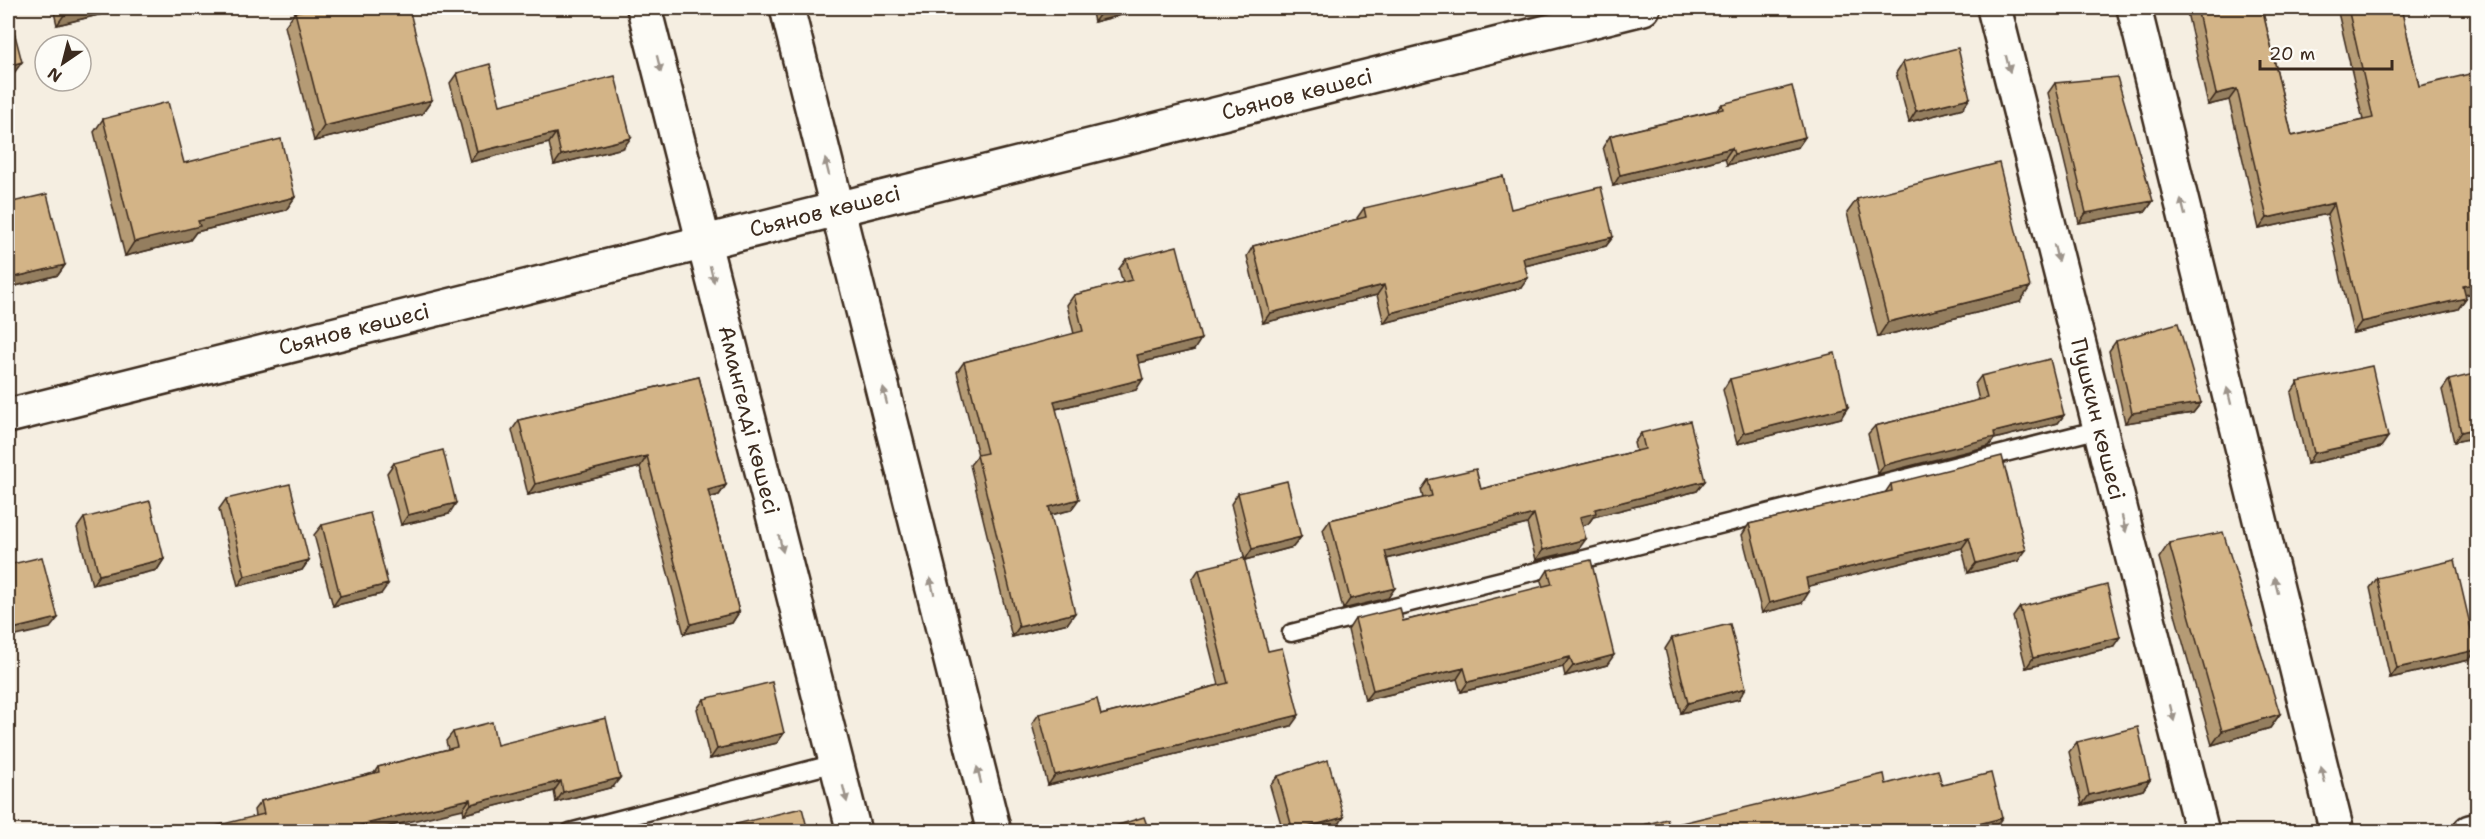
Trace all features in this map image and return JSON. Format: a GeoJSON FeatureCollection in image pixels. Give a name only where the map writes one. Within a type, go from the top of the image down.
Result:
{"type":"FeatureCollection","features":[{"type":"Feature","properties":{"kind":"street","name":"Амангелді көшесі"},"geometry":{"type":"LineString","coordinates":[[645,8],[854,831]]}},
{"type":"Feature","properties":{"kind":"street"},"geometry":{"type":"LineString","coordinates":[[788,8],[994,831]]}},
{"type":"Feature","properties":{"kind":"street","name":"Сьянов көшесі"},"geometry":{"type":"LineString","coordinates":[[8,416],[1643,8]]}},
{"type":"Feature","properties":{"kind":"street","name":"Пушкин көшесі"},"geometry":{"type":"LineString","coordinates":[[1994,8],[2202,831]]}},
{"type":"Feature","properties":{"kind":"street"},"geometry":{"type":"LineString","coordinates":[[2134,8],[2337,831]]}},
{"type":"Feature","properties":{"kind":"street"},"geometry":{"type":"LineString","coordinates":[[2470,831],[2478,830]]}},
{"type":"Feature","properties":{"kind":"lane"},"geometry":{"type":"LineString","coordinates":[[1291,633],[2100,429]]}},
{"type":"Feature","properties":{"kind":"lane"},"geometry":{"type":"LineString","coordinates":[[570,831],[837,762]]}},
{"type":"Feature","properties":{"kind":"building"},"geometry":{"type":"Polygon","coordinates":[[[8,8],[22,62],[8,66],[8,8]]]}},
{"type":"Feature","properties":{"kind":"building"},"geometry":{"type":"Polygon","coordinates":[[[62,8],[94,8],[64,15],[62,8]]]}},
{"type":"Feature","properties":{"kind":"building"},"geometry":{"type":"Polygon","coordinates":[[[313,8],[409,8],[432,100],[324,126],[295,12],[313,8]]]}},
{"type":"Feature","properties":{"kind":"building"},"geometry":{"type":"Polygon","coordinates":[[[1101,8],[1118,8],[1102,11],[1101,8]]]}},
{"type":"Feature","properties":{"kind":"building"},"geometry":{"type":"Polygon","coordinates":[[[2197,8],[2262,8],[2292,136],[2373,118],[2348,8],[2401,8],[2419,86],[2478,72],[2478,283],[2463,286],[2466,298],[2361,322],[2334,203],[2267,218],[2237,89],[2216,94],[2197,8]]]}},
{"type":"Feature","properties":{"kind":"building"},"geometry":{"type":"Polygon","coordinates":[[[1958,48],[1970,98],[1916,111],[1903,62],[1958,48]]]}},
{"type":"Feature","properties":{"kind":"building"},"geometry":{"type":"Polygon","coordinates":[[[490,64],[500,105],[615,76],[631,138],[561,155],[556,133],[477,152],[457,73],[490,64]]]}},
{"type":"Feature","properties":{"kind":"building"},"geometry":{"type":"Polygon","coordinates":[[[2117,77],[2153,201],[2086,213],[2055,83],[2117,77]]]}},
{"type":"Feature","properties":{"kind":"building"},"geometry":{"type":"Polygon","coordinates":[[[1792,86],[1805,137],[1734,154],[1732,148],[1620,175],[1610,136],[1723,109],[1722,104],[1792,86]]]}},
{"type":"Feature","properties":{"kind":"building"},"geometry":{"type":"Polygon","coordinates":[[[168,102],[184,163],[281,139],[295,197],[198,221],[200,226],[134,242],[103,119],[168,102]]]}},
{"type":"Feature","properties":{"kind":"building"},"geometry":{"type":"Polygon","coordinates":[[[1999,163],[2030,287],[1888,322],[1857,199],[1999,163]]]}},
{"type":"Feature","properties":{"kind":"building"},"geometry":{"type":"Polygon","coordinates":[[[1503,176],[1511,209],[1601,187],[1613,237],[1523,258],[1528,278],[1391,313],[1384,285],[1270,313],[1253,246],[1366,217],[1364,208],[1503,176]]]}},
{"type":"Feature","properties":{"kind":"building"},"geometry":{"type":"Polygon","coordinates":[[[47,194],[65,265],[15,277],[13,268],[8,269],[8,203],[47,194]]]}},
{"type":"Feature","properties":{"kind":"building"},"geometry":{"type":"Polygon","coordinates":[[[1177,246],[1201,339],[1137,355],[1143,379],[1054,401],[1079,499],[1049,507],[1075,613],[1019,627],[977,455],[987,453],[964,362],[1083,331],[1074,295],[1132,280],[1126,259],[1177,246]]]}},
{"type":"Feature","properties":{"kind":"building"},"geometry":{"type":"Polygon","coordinates":[[[2178,323],[2201,403],[2132,413],[2116,341],[2178,323]]]}},
{"type":"Feature","properties":{"kind":"building"},"geometry":{"type":"Polygon","coordinates":[[[1835,353],[1848,407],[1744,433],[1730,379],[1835,353]]]}},
{"type":"Feature","properties":{"kind":"building"},"geometry":{"type":"Polygon","coordinates":[[[2050,359],[2064,415],[1994,432],[1995,437],[1884,465],[1875,426],[1987,398],[1981,376],[2050,359]]]}},
{"type":"Feature","properties":{"kind":"building"},"geometry":{"type":"Polygon","coordinates":[[[2372,366],[2388,437],[2314,453],[2298,382],[2372,366]]]}},
{"type":"Feature","properties":{"kind":"building"},"geometry":{"type":"Polygon","coordinates":[[[2478,373],[2478,428],[2461,432],[2449,380],[2478,373]]]}},
{"type":"Feature","properties":{"kind":"building"},"geometry":{"type":"Polygon","coordinates":[[[699,377],[726,485],[708,490],[739,612],[691,624],[647,456],[535,484],[519,420],[699,377]]]}},
{"type":"Feature","properties":{"kind":"building"},"geometry":{"type":"Polygon","coordinates":[[[1690,421],[1705,481],[1595,509],[1596,513],[1580,517],[1586,539],[1543,550],[1534,514],[1385,551],[1395,588],[1350,599],[1330,520],[1432,496],[1428,480],[1476,469],[1481,489],[1645,449],[1641,433],[1690,421]]]}},
{"type":"Feature","properties":{"kind":"building"},"geometry":{"type":"Polygon","coordinates":[[[443,450],[456,503],[408,515],[394,463],[443,450]]]}},
{"type":"Feature","properties":{"kind":"building"},"geometry":{"type":"Polygon","coordinates":[[[2002,456],[2026,550],[1976,563],[1969,538],[1806,578],[1809,592],[1769,603],[1749,524],[1892,491],[1891,484],[2002,456]]]}},
{"type":"Feature","properties":{"kind":"building"},"geometry":{"type":"Polygon","coordinates":[[[1287,481],[1301,537],[1252,549],[1238,493],[1287,481]]]}},
{"type":"Feature","properties":{"kind":"building"},"geometry":{"type":"Polygon","coordinates":[[[290,484],[309,560],[245,576],[226,499],[290,484]]]}},
{"type":"Feature","properties":{"kind":"building"},"geometry":{"type":"Polygon","coordinates":[[[150,501],[164,559],[99,575],[84,518],[150,501]]]}},
{"type":"Feature","properties":{"kind":"building"},"geometry":{"type":"Polygon","coordinates":[[[370,513],[388,584],[340,596],[322,525],[370,513]]]}},
{"type":"Feature","properties":{"kind":"building"},"geometry":{"type":"Polygon","coordinates":[[[2223,532],[2280,714],[2222,731],[2169,543],[2223,532]]]}},
{"type":"Feature","properties":{"kind":"building"},"geometry":{"type":"Polygon","coordinates":[[[42,557],[58,618],[8,630],[8,565],[42,557]]]}},
{"type":"Feature","properties":{"kind":"building"},"geometry":{"type":"Polygon","coordinates":[[[1244,558],[1268,651],[1282,648],[1299,715],[1055,775],[1039,714],[1097,699],[1101,715],[1228,683],[1199,569],[1244,558]]]}},
{"type":"Feature","properties":{"kind":"building"},"geometry":{"type":"Polygon","coordinates":[[[1591,560],[1614,655],[1573,666],[1570,657],[1468,682],[1464,668],[1373,690],[1355,619],[1400,608],[1403,621],[1552,584],[1548,570],[1591,560]]]}},
{"type":"Feature","properties":{"kind":"building"},"geometry":{"type":"Polygon","coordinates":[[[2455,560],[2476,650],[2397,668],[2377,578],[2455,560]]]}},
{"type":"Feature","properties":{"kind":"building"},"geometry":{"type":"Polygon","coordinates":[[[2107,585],[2120,637],[2033,658],[2020,607],[2107,585]]]}},
{"type":"Feature","properties":{"kind":"building"},"geometry":{"type":"Polygon","coordinates":[[[1730,624],[1746,688],[1688,703],[1672,638],[1730,624]]]}},
{"type":"Feature","properties":{"kind":"building"},"geometry":{"type":"Polygon","coordinates":[[[772,682],[784,733],[717,749],[704,699],[772,682]]]}},
{"type":"Feature","properties":{"kind":"building"},"geometry":{"type":"Polygon","coordinates":[[[606,718],[620,778],[563,792],[561,781],[471,804],[470,799],[336,831],[195,831],[264,814],[261,801],[379,772],[378,767],[457,747],[453,732],[492,722],[497,745],[606,718]]]}},
{"type":"Feature","properties":{"kind":"building"},"geometry":{"type":"Polygon","coordinates":[[[2138,727],[2150,780],[2089,795],[2077,742],[2138,727]]]}},
{"type":"Feature","properties":{"kind":"building"},"geometry":{"type":"Polygon","coordinates":[[[1328,760],[1344,817],[1293,831],[1278,776],[1328,760]]]}},
{"type":"Feature","properties":{"kind":"building"},"geometry":{"type":"Polygon","coordinates":[[[1938,770],[1942,785],[1991,773],[2002,818],[1951,831],[1623,831],[1667,819],[1669,826],[1884,774],[1886,784],[1938,770]]]}},
{"type":"Feature","properties":{"kind":"building"},"geometry":{"type":"Polygon","coordinates":[[[802,808],[808,831],[721,831],[720,828],[802,808]]]}},
{"type":"Feature","properties":{"kind":"building"},"geometry":{"type":"Polygon","coordinates":[[[1144,817],[1149,831],[1099,831],[1144,817]]]}}]}
